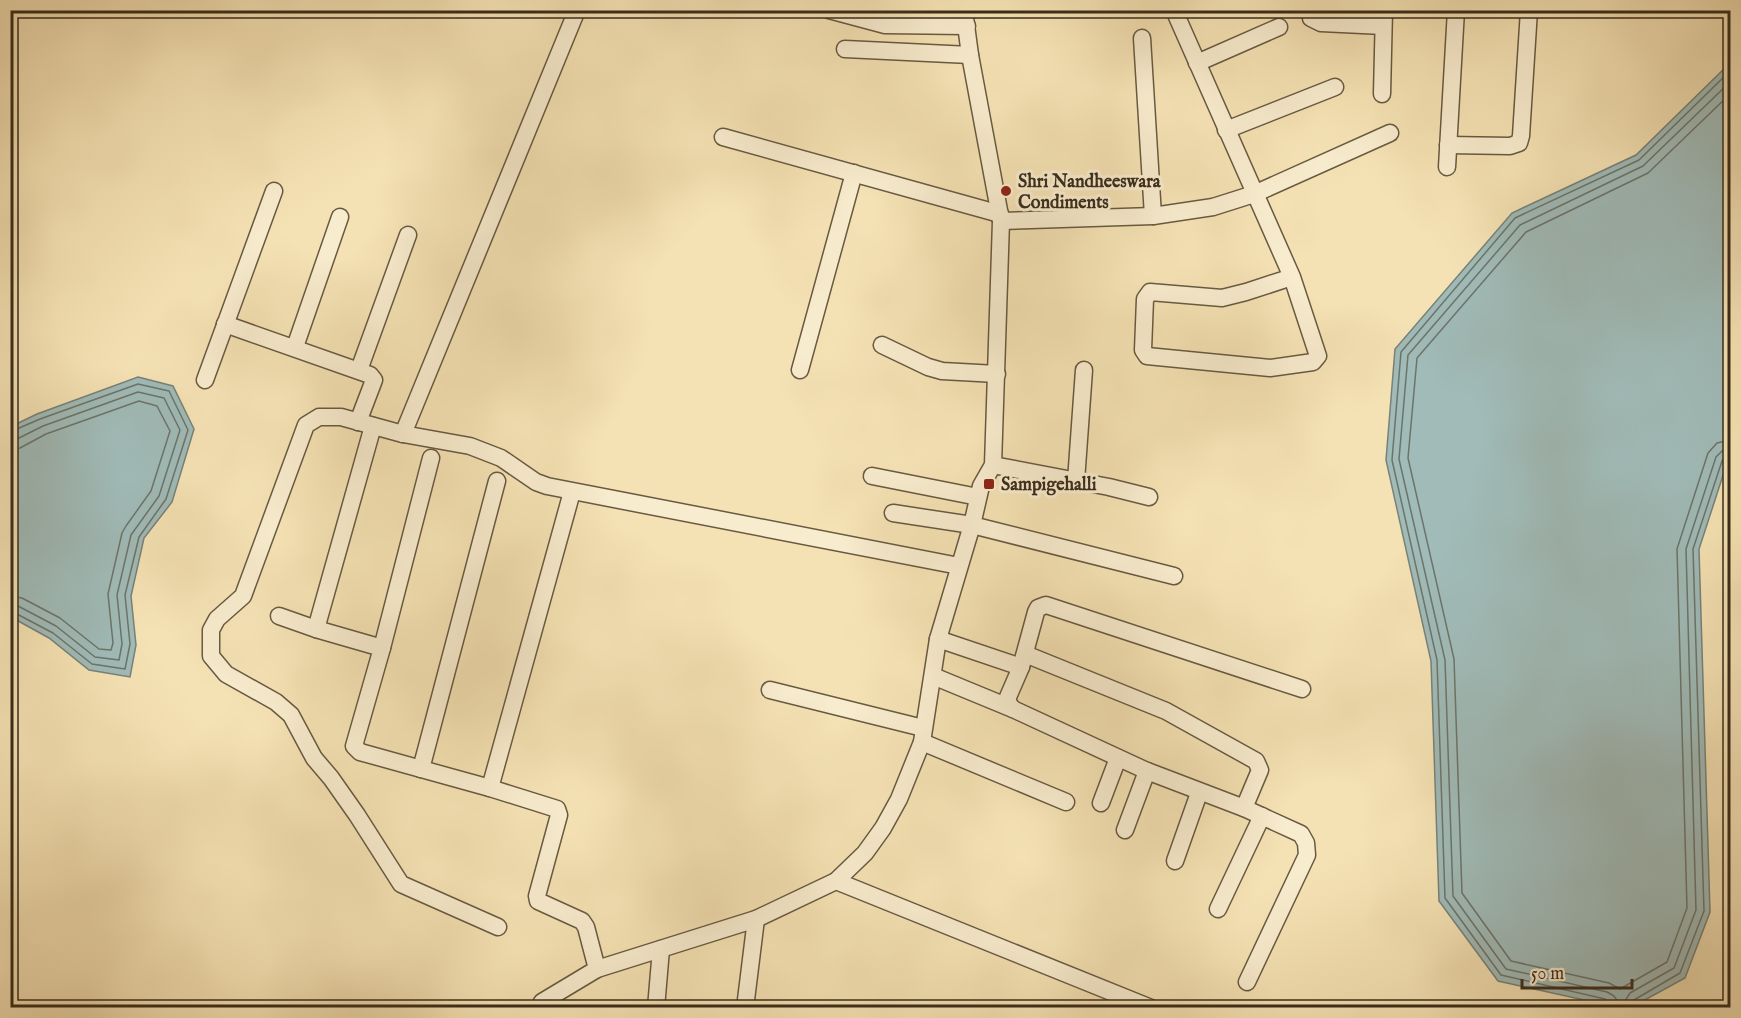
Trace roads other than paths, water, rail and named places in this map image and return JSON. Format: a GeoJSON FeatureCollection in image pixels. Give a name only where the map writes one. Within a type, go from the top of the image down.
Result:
{"type":"FeatureCollection","features":[{"type":"Feature","properties":{"kind":"street"},"geometry":{"type":"LineString","coordinates":[[403,434],[577,10]]}},
{"type":"Feature","properties":{"kind":"street"},"geometry":{"type":"LineString","coordinates":[[539,1008],[542,1002],[597,969],[756,919],[836,881],[866,853],[883,828],[899,799],[923,735],[938,639],[972,525],[981,486],[993,465],[1001,217],[970,55],[966,18],[885,25],[829,10]]}},
{"type":"Feature","properties":{"kind":"street"},"geometry":{"type":"LineString","coordinates":[[1174,10],[1292,277],[1318,356],[1313,362],[1270,368],[1147,356],[1143,350],[1144,299],[1150,292],[1222,298],[1292,277]]}},
{"type":"Feature","properties":{"kind":"street"},"geometry":{"type":"LineString","coordinates":[[1310,10],[1311,18],[1321,23],[1384,18],[1382,94]]}},
{"type":"Feature","properties":{"kind":"street"},"geometry":{"type":"LineString","coordinates":[[1447,167],[1456,10]]}},
{"type":"Feature","properties":{"kind":"street"},"geometry":{"type":"LineString","coordinates":[[1448,145],[1510,146],[1519,143],[1529,10]]}},
{"type":"Feature","properties":{"kind":"street"},"geometry":{"type":"LineString","coordinates":[[1197,63],[1279,27]]}},
{"type":"Feature","properties":{"kind":"street"},"geometry":{"type":"LineString","coordinates":[[1142,38],[1153,216]]}},
{"type":"Feature","properties":{"kind":"street"},"geometry":{"type":"LineString","coordinates":[[845,49],[970,55]]}},
{"type":"Feature","properties":{"kind":"street"},"geometry":{"type":"LineString","coordinates":[[1226,130],[1335,87]]}},
{"type":"Feature","properties":{"kind":"street"},"geometry":{"type":"LineString","coordinates":[[723,137],[1001,217],[1153,216],[1213,207],[1254,194],[1390,133]]}},
{"type":"Feature","properties":{"kind":"street"},"geometry":{"type":"LineString","coordinates":[[800,370],[854,173]]}},
{"type":"Feature","properties":{"kind":"street"},"geometry":{"type":"LineString","coordinates":[[204,380],[274,191]]}},
{"type":"Feature","properties":{"kind":"street"},"geometry":{"type":"LineString","coordinates":[[295,347],[340,218]]}},
{"type":"Feature","properties":{"kind":"street"},"geometry":{"type":"LineString","coordinates":[[359,370],[408,235]]}},
{"type":"Feature","properties":{"kind":"street"},"geometry":{"type":"LineString","coordinates":[[225,324],[359,370],[370,375],[374,380],[366,424],[316,629]]}},
{"type":"Feature","properties":{"kind":"street"},"geometry":{"type":"LineString","coordinates":[[882,345],[928,367],[942,371],[997,374]]}},
{"type":"Feature","properties":{"kind":"street"},"geometry":{"type":"LineString","coordinates":[[1076,481],[1084,370]]}},
{"type":"Feature","properties":{"kind":"street"},"geometry":{"type":"LineString","coordinates":[[498,927],[401,884],[351,806],[314,758],[291,716],[276,702],[226,674],[211,656],[211,630],[218,619],[243,596],[306,425],[319,417],[341,417],[403,434],[457,443],[485,451],[501,458],[536,482],[547,486],[959,566]]}},
{"type":"Feature","properties":{"kind":"street"},"geometry":{"type":"LineString","coordinates":[[431,458],[354,746],[360,752],[557,809],[559,815],[537,896],[538,901],[582,921],[586,927],[597,969]]}},
{"type":"Feature","properties":{"kind":"street"},"geometry":{"type":"LineString","coordinates":[[993,465],[1108,486],[1149,497]]}},
{"type":"Feature","properties":{"kind":"street"},"geometry":{"type":"LineString","coordinates":[[872,476],[978,497]]}},
{"type":"Feature","properties":{"kind":"street"},"geometry":{"type":"LineString","coordinates":[[422,769],[497,481]]}},
{"type":"Feature","properties":{"kind":"street"},"geometry":{"type":"LineString","coordinates":[[490,788],[570,499]]}},
{"type":"Feature","properties":{"kind":"street"},"geometry":{"type":"LineString","coordinates":[[893,513],[972,525],[1174,576]]}},
{"type":"Feature","properties":{"kind":"street"},"geometry":{"type":"LineString","coordinates":[[1013,710],[1008,703],[1008,697],[1023,661],[1038,608],[1046,605],[1302,689]]}},
{"type":"Feature","properties":{"kind":"street"},"geometry":{"type":"LineString","coordinates":[[279,616],[382,648]]}},
{"type":"Feature","properties":{"kind":"street"},"geometry":{"type":"LineString","coordinates":[[938,639],[1023,661],[1166,711],[1256,761],[1260,770],[1244,808]]}},
{"type":"Feature","properties":{"kind":"street"},"geometry":{"type":"LineString","coordinates":[[933,676],[1147,771],[1199,793],[1244,808],[1301,834],[1306,843],[1307,855],[1247,982]]}},
{"type":"Feature","properties":{"kind":"street"},"geometry":{"type":"LineString","coordinates":[[770,690],[923,735],[1066,802]]}},
{"type":"Feature","properties":{"kind":"street"},"geometry":{"type":"LineString","coordinates":[[1101,803],[1118,758]]}},
{"type":"Feature","properties":{"kind":"street"},"geometry":{"type":"LineString","coordinates":[[1125,830],[1147,771]]}},
{"type":"Feature","properties":{"kind":"street"},"geometry":{"type":"LineString","coordinates":[[1174,861],[1199,793]]}},
{"type":"Feature","properties":{"kind":"street"},"geometry":{"type":"LineString","coordinates":[[1218,909],[1262,816]]}},
{"type":"Feature","properties":{"kind":"street"},"geometry":{"type":"LineString","coordinates":[[836,881],[1151,1008]]}},
{"type":"Feature","properties":{"kind":"street"},"geometry":{"type":"LineString","coordinates":[[746,1008],[756,919]]}},
{"type":"Feature","properties":{"kind":"street"},"geometry":{"type":"LineString","coordinates":[[656,1008],[661,949]]}},
{"type":"Feature","properties":{"kind":"water"},"geometry":{"type":"Polygon","coordinates":[[[1730,63],[1730,454],[1699,549],[1710,912],[1685,978],[1632,1007],[1616,1007],[1498,981],[1439,901],[1431,661],[1386,460],[1395,349],[1512,213],[1636,155],[1730,63]]]}},
{"type":"Feature","properties":{"kind":"water"},"geometry":{"type":"Polygon","coordinates":[[[138,377],[173,386],[194,429],[172,502],[144,538],[131,596],[136,645],[130,677],[89,670],[49,638],[11,617],[10,427],[37,414],[138,377]]]}},
{"type":"Feature","properties":{"kind":"place","name":"Shri Nandheeswara Condiments"},"geometry":{"type":"Point","coordinates":[1006,191]}},
{"type":"Feature","properties":{"kind":"place","name":"Sampigehalli"},"geometry":{"type":"Point","coordinates":[989,484]}}]}
